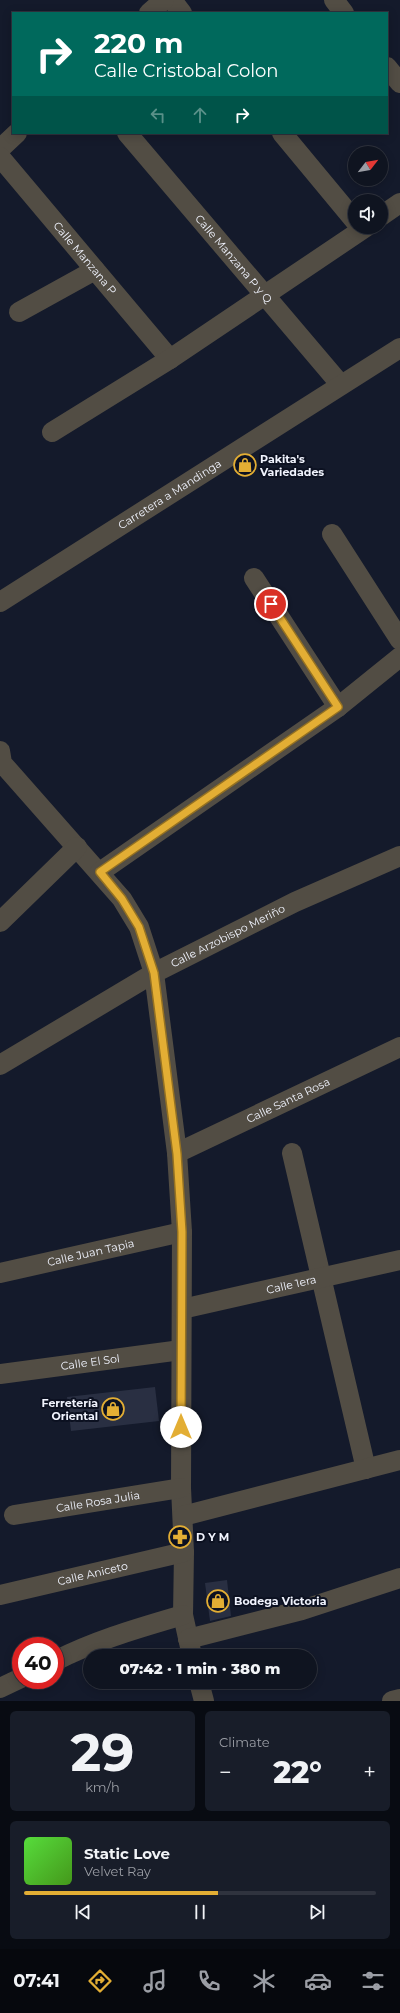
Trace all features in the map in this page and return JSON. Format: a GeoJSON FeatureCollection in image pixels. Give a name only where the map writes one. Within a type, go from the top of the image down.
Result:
{"type":"FeatureCollection","features":[{"type":"Feature","properties":{"kind":"street"},"geometry":{"type":"LineString","coordinates":[[150,12],[164,0]]}},
{"type":"Feature","properties":{"kind":"street"},"geometry":{"type":"LineString","coordinates":[[172,0],[181,12]]}},
{"type":"Feature","properties":{"kind":"street"},"geometry":{"type":"LineString","coordinates":[[334,0],[343,12]]}},
{"type":"Feature","properties":{"kind":"street"},"geometry":{"type":"LineString","coordinates":[[388,68],[400,83]]}},
{"type":"Feature","properties":{"kind":"street"},"geometry":{"type":"LineString","coordinates":[[0,149],[16,134]]}},
{"type":"Feature","properties":{"kind":"street","name":"Calle Manzana P y Q"},"geometry":{"type":"LineString","coordinates":[[128,134],[341,385]]}},
{"type":"Feature","properties":{"kind":"street"},"geometry":{"type":"LineString","coordinates":[[283,134],[348,211]]}},
{"type":"Feature","properties":{"kind":"street","name":"Calle Manzana P"},"geometry":{"type":"LineString","coordinates":[[0,157],[170,359]]}},
{"type":"Feature","properties":{"kind":"street"},"geometry":{"type":"LineString","coordinates":[[388,211],[400,203]]}},
{"type":"Feature","properties":{"kind":"street"},"geometry":{"type":"LineString","coordinates":[[52,432],[170,359],[265,296],[350,234]]}},
{"type":"Feature","properties":{"kind":"street"},"geometry":{"type":"LineString","coordinates":[[19,312],[94,270]]}},
{"type":"Feature","properties":{"kind":"street","name":"Carretera a Mandinga"},"geometry":{"type":"LineString","coordinates":[[0,602],[400,348]]}},
{"type":"Feature","properties":{"kind":"street"},"geometry":{"type":"LineString","coordinates":[[332,534],[400,640]]}},
{"type":"Feature","properties":{"kind":"street"},"geometry":{"type":"LineString","coordinates":[[254,578],[338,707]]}},
{"type":"Feature","properties":{"kind":"street"},"geometry":{"type":"LineString","coordinates":[[100,872],[338,707],[400,658]]}},
{"type":"Feature","properties":{"kind":"street"},"geometry":{"type":"LineString","coordinates":[[1,760],[122,899],[139,927],[154,973],[177,1154],[182,1232],[181,1488],[184,1552],[183,1615],[190,1648],[400,1578]]}},
{"type":"Feature","properties":{"kind":"street"},"geometry":{"type":"LineString","coordinates":[[0,922],[77,847]]}},
{"type":"Feature","properties":{"kind":"street","name":"Calle Arzobispo Meriño"},"geometry":{"type":"LineString","coordinates":[[0,1065],[154,973],[295,902],[400,856]]}},
{"type":"Feature","properties":{"kind":"street","name":"Calle Santa Rosa"},"geometry":{"type":"LineString","coordinates":[[177,1154],[400,1047]]}},
{"type":"Feature","properties":{"kind":"street"},"geometry":{"type":"LineString","coordinates":[[292,1153],[320,1278],[366,1469]]}},
{"type":"Feature","properties":{"kind":"street","name":"Calle Juan Tapia"},"geometry":{"type":"LineString","coordinates":[[0,1273],[182,1232]]}},
{"type":"Feature","properties":{"kind":"street","name":"Calle 1era"},"geometry":{"type":"LineString","coordinates":[[182,1309],[400,1260]]}},
{"type":"Feature","properties":{"kind":"street","name":"Calle El Sol"},"geometry":{"type":"LineString","coordinates":[[0,1374],[181,1350]]}},
{"type":"Feature","properties":{"kind":"street"},"geometry":{"type":"LineString","coordinates":[[183,1516],[400,1460]]}},
{"type":"Feature","properties":{"kind":"street","name":"Calle Rosa Julia"},"geometry":{"type":"LineString","coordinates":[[14,1515],[181,1488]]}},
{"type":"Feature","properties":{"kind":"street","name":"Calle Aniceto"},"geometry":{"type":"LineString","coordinates":[[0,1596],[184,1552]]}},
{"type":"Feature","properties":{"kind":"street"},"geometry":{"type":"LineString","coordinates":[[64,1656],[82,1647],[119,1634],[183,1615]]}},
{"type":"Feature","properties":{"kind":"street"},"geometry":{"type":"LineString","coordinates":[[0,1688],[12,1682]]}},
{"type":"Feature","properties":{"kind":"street"},"geometry":{"type":"LineString","coordinates":[[201,1689],[204,1701]]}},
{"type":"Feature","properties":{"kind":"street"},"geometry":{"type":"LineString","coordinates":[[392,1701],[400,1699]]}},
{"type":"Feature","properties":{"kind":"building","name":"Ferretería Oriental"},"geometry":{"type":"Polygon","coordinates":[[[155,1387],[159,1421],[71,1431],[67,1397],[155,1387]]]}},
{"type":"Feature","properties":{"kind":"building","name":"Bodega Victoria"},"geometry":{"type":"Polygon","coordinates":[[[227,1580],[231,1616],[210,1621],[205,1583],[227,1580]]]}},
{"type":"Feature","properties":{"kind":"place","name":"Pakita's Variedades"},"geometry":{"type":"Point","coordinates":[245,465]}},
{"type":"Feature","properties":{"kind":"place","name":"Ferretería Oriental"},"geometry":{"type":"Point","coordinates":[113,1409]}},
{"type":"Feature","properties":{"kind":"place","name":"D Y M"},"geometry":{"type":"Point","coordinates":[180,1537]}},
{"type":"Feature","properties":{"kind":"place","name":"Bodega Victoria"},"geometry":{"type":"Point","coordinates":[218,1601]}},
{"type":"Feature","properties":{"kind":"route"},"geometry":{"type":"LineString","coordinates":[[181,1427],[182,1232],[177,1154],[154,973],[150,954],[139,927],[122,899],[100,872],[338,707],[271,604]]}}]}
